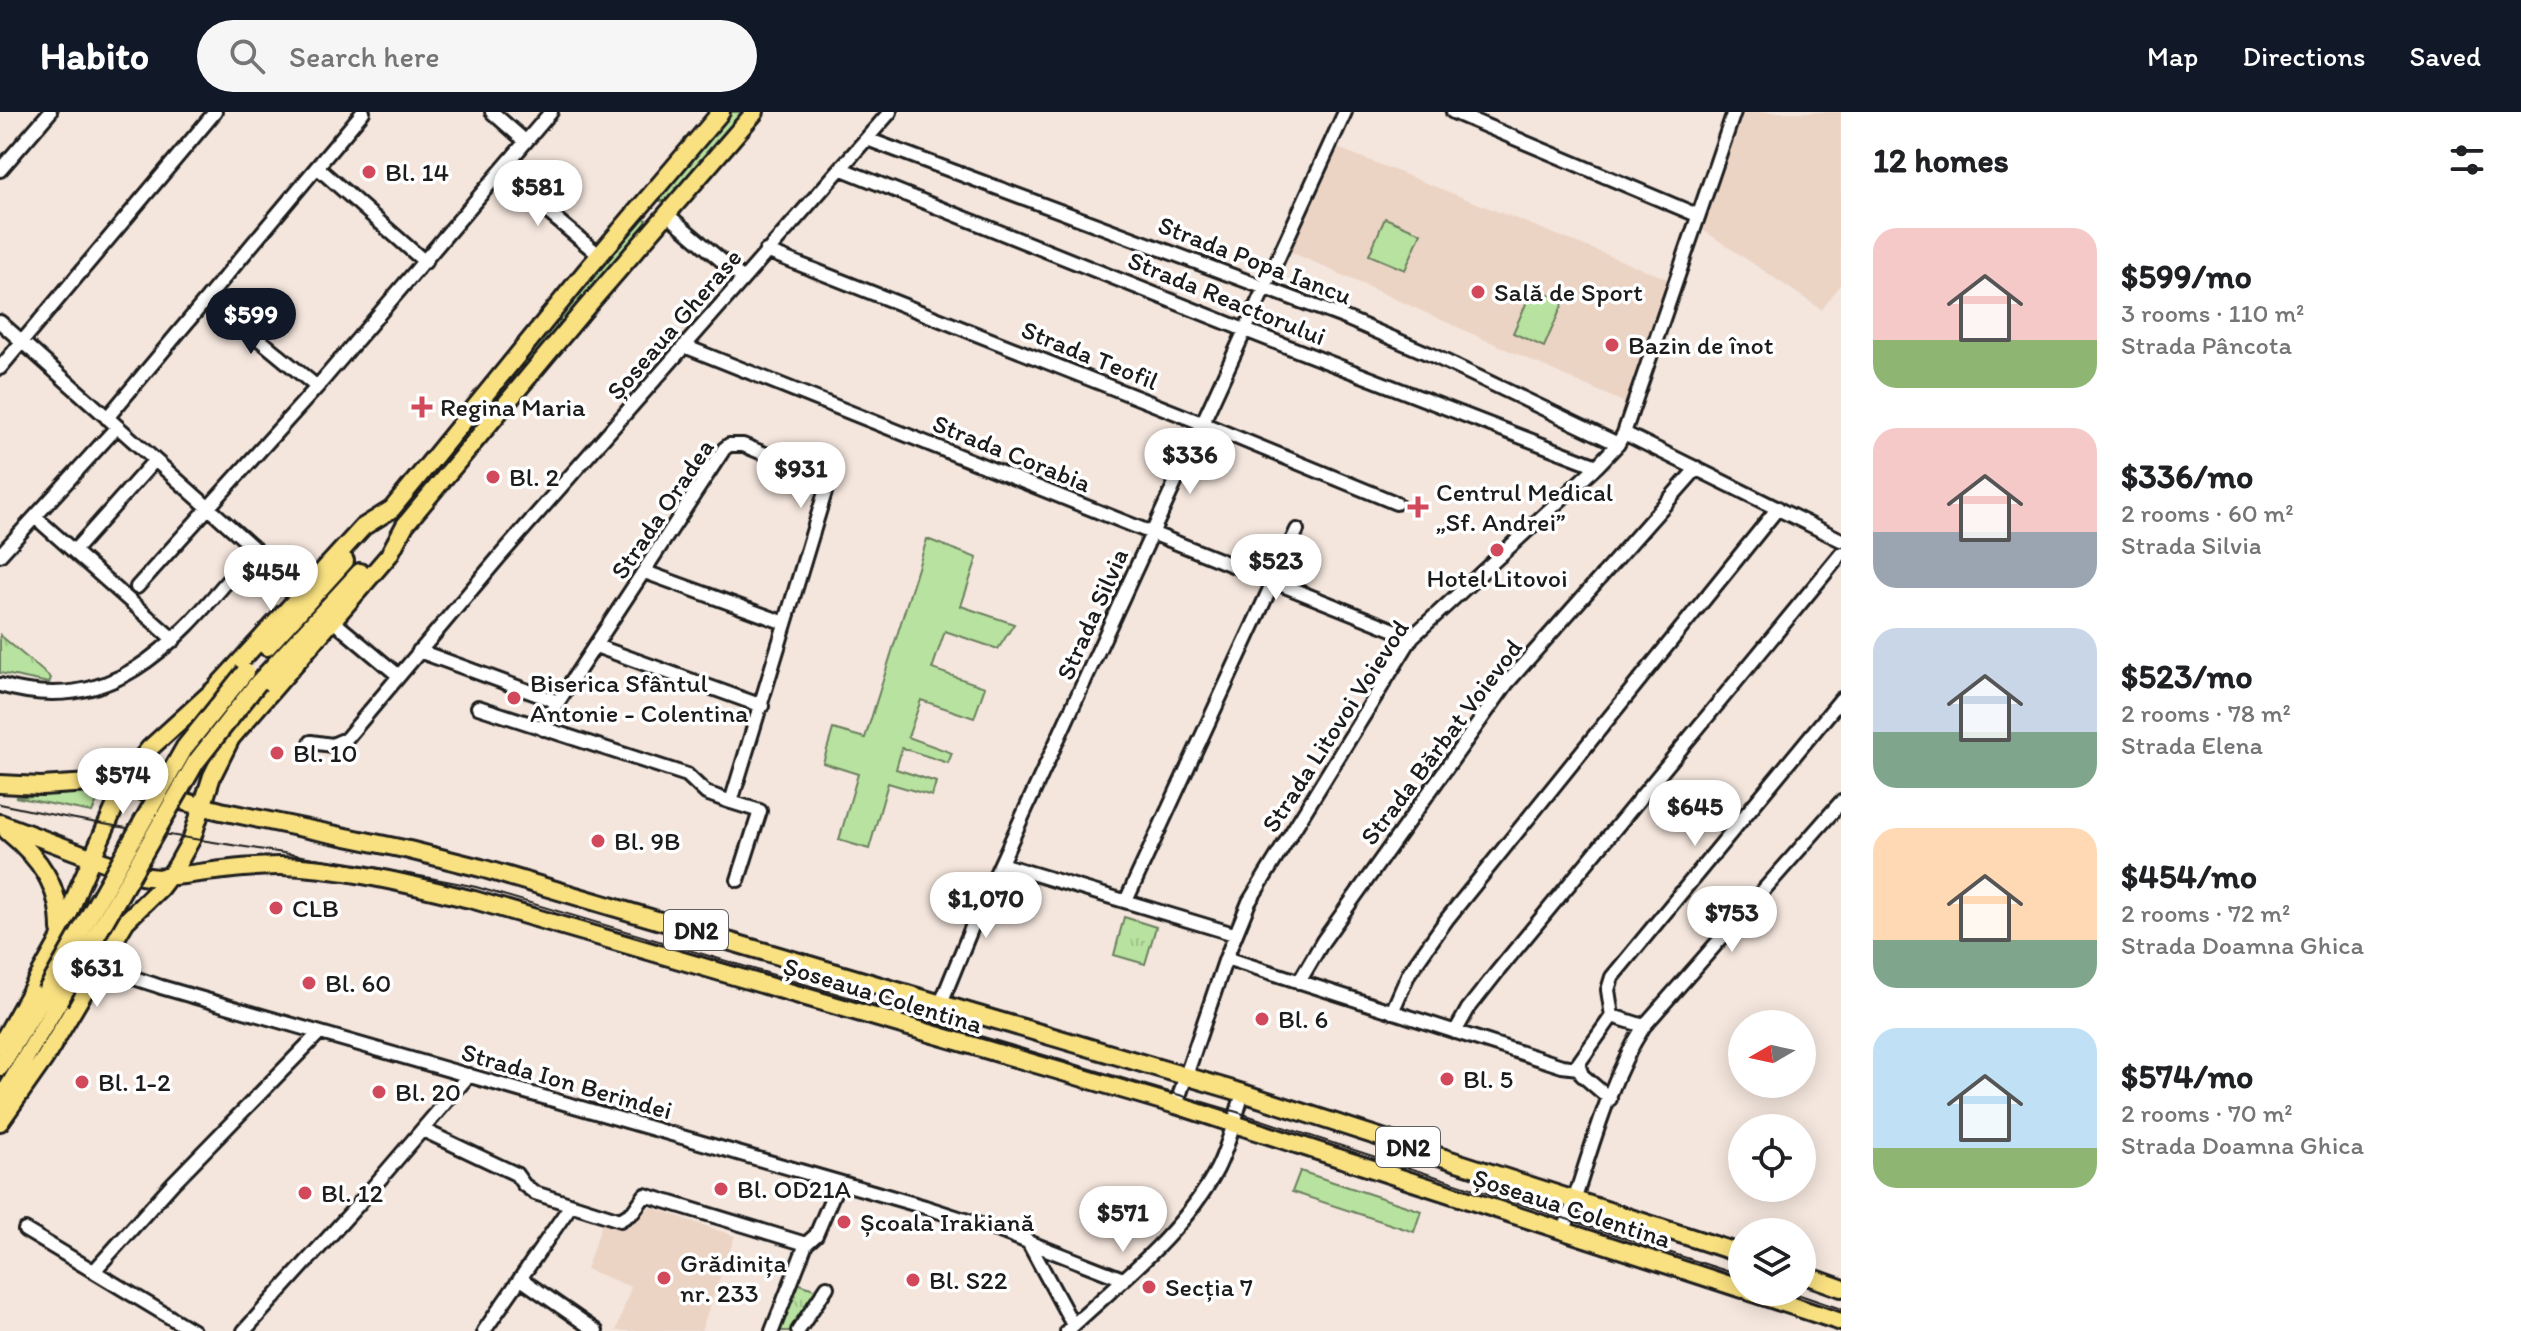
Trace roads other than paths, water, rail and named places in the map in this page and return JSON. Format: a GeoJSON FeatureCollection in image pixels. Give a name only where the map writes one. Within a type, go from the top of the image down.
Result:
{"type":"FeatureCollection","features":[{"type":"Feature","properties":{"kind":"main road"},"geometry":{"type":"LineString","coordinates":[[0,1101],[185,747],[245,672],[392,509],[599,255],[721,112]]}},
{"type":"Feature","properties":{"kind":"main road"},"geometry":{"type":"LineString","coordinates":[[0,1067],[52,997],[196,762],[258,683],[405,525],[584,310],[755,112]]}},
{"type":"Feature","properties":{"kind":"main road"},"geometry":{"type":"LineString","coordinates":[[0,1046],[59,941],[92,859],[141,757],[199,706],[363,527],[392,509]]}},
{"type":"Feature","properties":{"kind":"main road"},"geometry":{"type":"LineString","coordinates":[[0,1122],[45,1058],[129,917],[170,877],[192,838],[216,767],[231,738],[389,555],[405,525]]}},
{"type":"Feature","properties":{"kind":"main road","name":"Șoseaua Colentina"},"geometry":{"type":"LineString","coordinates":[[0,784],[41,786],[107,782],[481,868],[1243,1093],[1728,1249]]}},
{"type":"Feature","properties":{"kind":"main road"},"geometry":{"type":"LineString","coordinates":[[0,824],[37,859],[53,885],[59,913],[59,941]]}},
{"type":"Feature","properties":{"kind":"main road","name":"Șoseaua Colentina"},"geometry":{"type":"LineString","coordinates":[[0,824],[141,876],[170,877],[283,866],[424,888],[672,957],[1176,1105],[1566,1224],[1728,1284]]}},
{"type":"Feature","properties":{"kind":"main road"},"geometry":{"type":"LineString","coordinates":[[1816,1279],[1841,1288]]}},
{"type":"Feature","properties":{"kind":"main road"},"geometry":{"type":"LineString","coordinates":[[1792,1306],[1841,1322]]}},
{"type":"Feature","properties":{"kind":"street"},"geometry":{"type":"LineString","coordinates":[[0,170],[50,112]]}},
{"type":"Feature","properties":{"kind":"street"},"geometry":{"type":"LineString","coordinates":[[0,368],[215,112]]}},
{"type":"Feature","properties":{"kind":"street"},"geometry":{"type":"LineString","coordinates":[[0,555],[35,517],[112,423],[208,297],[363,112]]}},
{"type":"Feature","properties":{"kind":"street"},"geometry":{"type":"LineString","coordinates":[[492,112],[525,141]]}},
{"type":"Feature","properties":{"kind":"street"},"geometry":{"type":"LineString","coordinates":[[137,587],[317,387],[551,112]]}},
{"type":"Feature","properties":{"kind":"street","name":"Șoseaua Gherase"},"geometry":{"type":"LineString","coordinates":[[311,742],[332,745],[346,739],[742,278],[890,112]]}},
{"type":"Feature","properties":{"kind":"street","name":"Strada Silvia"},"geometry":{"type":"LineString","coordinates":[[941,1003],[1001,864],[1345,112]]}},
{"type":"Feature","properties":{"kind":"street"},"geometry":{"type":"LineString","coordinates":[[1453,112],[1697,215]]}},
{"type":"Feature","properties":{"kind":"street"},"geometry":{"type":"LineString","coordinates":[[1621,439],[1734,112]]}},
{"type":"Feature","properties":{"kind":"street","name":"Strada Popa Iancu"},"geometry":{"type":"LineString","coordinates":[[867,139],[1390,336],[1621,439],[1697,468],[1841,540]]}},
{"type":"Feature","properties":{"kind":"street"},"geometry":{"type":"LineString","coordinates":[[317,167],[425,262]]}},
{"type":"Feature","properties":{"kind":"street","name":"Strada Reactorului"},"geometry":{"type":"LineString","coordinates":[[842,169],[1597,466]]}},
{"type":"Feature","properties":{"kind":"street"},"geometry":{"type":"LineString","coordinates":[[500,172],[599,255]]}},
{"type":"Feature","properties":{"kind":"street"},"geometry":{"type":"LineString","coordinates":[[668,215],[742,278]]}},
{"type":"Feature","properties":{"kind":"street","name":"Strada Teofil"},"geometry":{"type":"LineString","coordinates":[[766,251],[1396,503]]}},
{"type":"Feature","properties":{"kind":"street"},"geometry":{"type":"LineString","coordinates":[[208,297],[317,387]]}},
{"type":"Feature","properties":{"kind":"street"},"geometry":{"type":"LineString","coordinates":[[0,322],[302,591]]}},
{"type":"Feature","properties":{"kind":"street","name":"Strada Corabia"},"geometry":{"type":"LineString","coordinates":[[684,346],[1412,637]]}},
{"type":"Feature","properties":{"kind":"street","name":"Strada Litovoi Voievod"},"geometry":{"type":"LineString","coordinates":[[1176,1105],[1234,934],[1249,902],[1412,637],[1597,466],[1621,439]]}},
{"type":"Feature","properties":{"kind":"street","name":"Strada Oradea"},"geometry":{"type":"LineString","coordinates":[[543,729],[719,455],[729,445],[743,445],[821,477],[826,482],[826,489],[731,802]]}},
{"type":"Feature","properties":{"kind":"street"},"geometry":{"type":"LineString","coordinates":[[74,551],[155,460]]}},
{"type":"Feature","properties":{"kind":"street","name":"Strada Bărbat Voievod"},"geometry":{"type":"LineString","coordinates":[[1299,982],[1323,941],[1491,704],[1697,468]]}},
{"type":"Feature","properties":{"kind":"street"},"geometry":{"type":"LineString","coordinates":[[1392,1012],[1409,973],[1447,919],[1778,508]]}},
{"type":"Feature","properties":{"kind":"street"},"geometry":{"type":"LineString","coordinates":[[35,517],[174,640]]}},
{"type":"Feature","properties":{"kind":"street"},"geometry":{"type":"LineString","coordinates":[[1126,901],[1297,530]]}},
{"type":"Feature","properties":{"kind":"street"},"geometry":{"type":"LineString","coordinates":[[0,685],[37,694],[76,692],[130,672],[174,640],[255,549]]}},
{"type":"Feature","properties":{"kind":"street"},"geometry":{"type":"LineString","coordinates":[[1455,1032],[1468,1009],[1497,972],[1841,554]]}},
{"type":"Feature","properties":{"kind":"street"},"geometry":{"type":"LineString","coordinates":[[645,572],[785,623]]}},
{"type":"Feature","properties":{"kind":"street"},"geometry":{"type":"LineString","coordinates":[[333,621],[399,676]]}},
{"type":"Feature","properties":{"kind":"street"},"geometry":{"type":"LineString","coordinates":[[596,646],[762,706]]}},
{"type":"Feature","properties":{"kind":"street"},"geometry":{"type":"LineString","coordinates":[[419,651],[558,702]]}},
{"type":"Feature","properties":{"kind":"street"},"geometry":{"type":"LineString","coordinates":[[1610,1099],[1578,1068],[1579,1058],[1612,1016],[1608,990],[1612,977],[1841,699]]}},
{"type":"Feature","properties":{"kind":"street"},"geometry":{"type":"LineString","coordinates":[[478,707],[687,775],[706,793],[760,811],[738,880]]}},
{"type":"Feature","properties":{"kind":"street"},"geometry":{"type":"LineString","coordinates":[[1566,1224],[1624,1061],[1644,1026],[1841,802]]}},
{"type":"Feature","properties":{"kind":"street"},"geometry":{"type":"LineString","coordinates":[[1001,864],[1234,934]]}},
{"type":"Feature","properties":{"kind":"street","name":"Strada Ion Berindei"},"geometry":{"type":"LineString","coordinates":[[108,950],[112,963],[122,973],[318,1034],[469,1075],[1027,1240],[1123,1279]]}},
{"type":"Feature","properties":{"kind":"street"},"geometry":{"type":"LineString","coordinates":[[1226,958],[1562,1066],[1578,1068]]}},
{"type":"Feature","properties":{"kind":"street"},"geometry":{"type":"LineString","coordinates":[[1612,1016],[1644,1026]]}},
{"type":"Feature","properties":{"kind":"street"},"geometry":{"type":"LineString","coordinates":[[94,1271],[173,1183],[318,1034]]}},
{"type":"Feature","properties":{"kind":"street"},"geometry":{"type":"LineString","coordinates":[[244,1331],[469,1075]]}},
{"type":"Feature","properties":{"kind":"street"},"geometry":{"type":"LineString","coordinates":[[1027,1240],[1070,1328],[1123,1279],[1195,1203],[1219,1164],[1243,1093]]}},
{"type":"Feature","properties":{"kind":"street"},"geometry":{"type":"LineString","coordinates":[[423,1130],[516,1174],[535,1193],[620,1220],[633,1212],[645,1195],[806,1244]]}},
{"type":"Feature","properties":{"kind":"street"},"geometry":{"type":"LineString","coordinates":[[772,1331],[806,1244],[816,1235],[838,1183]]}},
{"type":"Feature","properties":{"kind":"street"},"geometry":{"type":"LineString","coordinates":[[485,1331],[571,1205]]}},
{"type":"Feature","properties":{"kind":"street"},"geometry":{"type":"LineString","coordinates":[[25,1230],[193,1331]]}},
{"type":"Feature","properties":{"kind":"street"},"geometry":{"type":"LineString","coordinates":[[521,1279],[596,1331]]}},
{"type":"Feature","properties":{"kind":"street"},"geometry":{"type":"LineString","coordinates":[[798,1331],[827,1287]]}},
{"type":"Feature","properties":{"kind":"tram line"},"geometry":{"type":"LineString","coordinates":[[0,804],[476,887],[1237,1112],[1728,1271]]}},
{"type":"Feature","properties":{"kind":"tram line"},"geometry":{"type":"LineString","coordinates":[[1816,1300],[1841,1309]]}},
{"type":"Feature","properties":{"kind":"place","name":"Bl. 14"},"geometry":{"type":"Point","coordinates":[369,172]}},
{"type":"Feature","properties":{"kind":"place","name":"Sală de Sport"},"geometry":{"type":"Point","coordinates":[1478,292]}},
{"type":"Feature","properties":{"kind":"place","name":"Bazin de înot"},"geometry":{"type":"Point","coordinates":[1612,345]}},
{"type":"Feature","properties":{"kind":"place","name":"Regina Maria"},"geometry":{"type":"Point","coordinates":[422,407]}},
{"type":"Feature","properties":{"kind":"place","name":"Bl. 2"},"geometry":{"type":"Point","coordinates":[493,477]}},
{"type":"Feature","properties":{"kind":"place","name":"Centrul Medical „Sf. Andrei”"},"geometry":{"type":"Point","coordinates":[1418,507]}},
{"type":"Feature","properties":{"kind":"place","name":"Hotel Litovoi"},"geometry":{"type":"Point","coordinates":[1497,550]}},
{"type":"Feature","properties":{"kind":"place","name":"Biserica Sfântul Antonie - Colentina"},"geometry":{"type":"Point","coordinates":[514,698]}},
{"type":"Feature","properties":{"kind":"place","name":"Bl. 10"},"geometry":{"type":"Point","coordinates":[277,753]}},
{"type":"Feature","properties":{"kind":"place","name":"Bl. 9B"},"geometry":{"type":"Point","coordinates":[598,841]}},
{"type":"Feature","properties":{"kind":"place","name":"CLB"},"geometry":{"type":"Point","coordinates":[276,908]}},
{"type":"Feature","properties":{"kind":"place","name":"Bl. 60"},"geometry":{"type":"Point","coordinates":[309,983]}},
{"type":"Feature","properties":{"kind":"place","name":"Bl. 6"},"geometry":{"type":"Point","coordinates":[1262,1019]}},
{"type":"Feature","properties":{"kind":"place","name":"Bl. 5"},"geometry":{"type":"Point","coordinates":[1447,1079]}},
{"type":"Feature","properties":{"kind":"place","name":"Bl. 1-2"},"geometry":{"type":"Point","coordinates":[82,1082]}},
{"type":"Feature","properties":{"kind":"place","name":"Bl. 20"},"geometry":{"type":"Point","coordinates":[379,1092]}},
{"type":"Feature","properties":{"kind":"place","name":"Bl. OD21A"},"geometry":{"type":"Point","coordinates":[721,1189]}},
{"type":"Feature","properties":{"kind":"place","name":"Bl. 12"},"geometry":{"type":"Point","coordinates":[305,1193]}},
{"type":"Feature","properties":{"kind":"place","name":"Școala Irakiană"},"geometry":{"type":"Point","coordinates":[844,1222]}},
{"type":"Feature","properties":{"kind":"place","name":"Grădinița nr. 233"},"geometry":{"type":"Point","coordinates":[664,1278]}},
{"type":"Feature","properties":{"kind":"place","name":"Bl. S22"},"geometry":{"type":"Point","coordinates":[913,1280]}},
{"type":"Feature","properties":{"kind":"place","name":"Secția 7"},"geometry":{"type":"Point","coordinates":[1149,1287]}}]}
